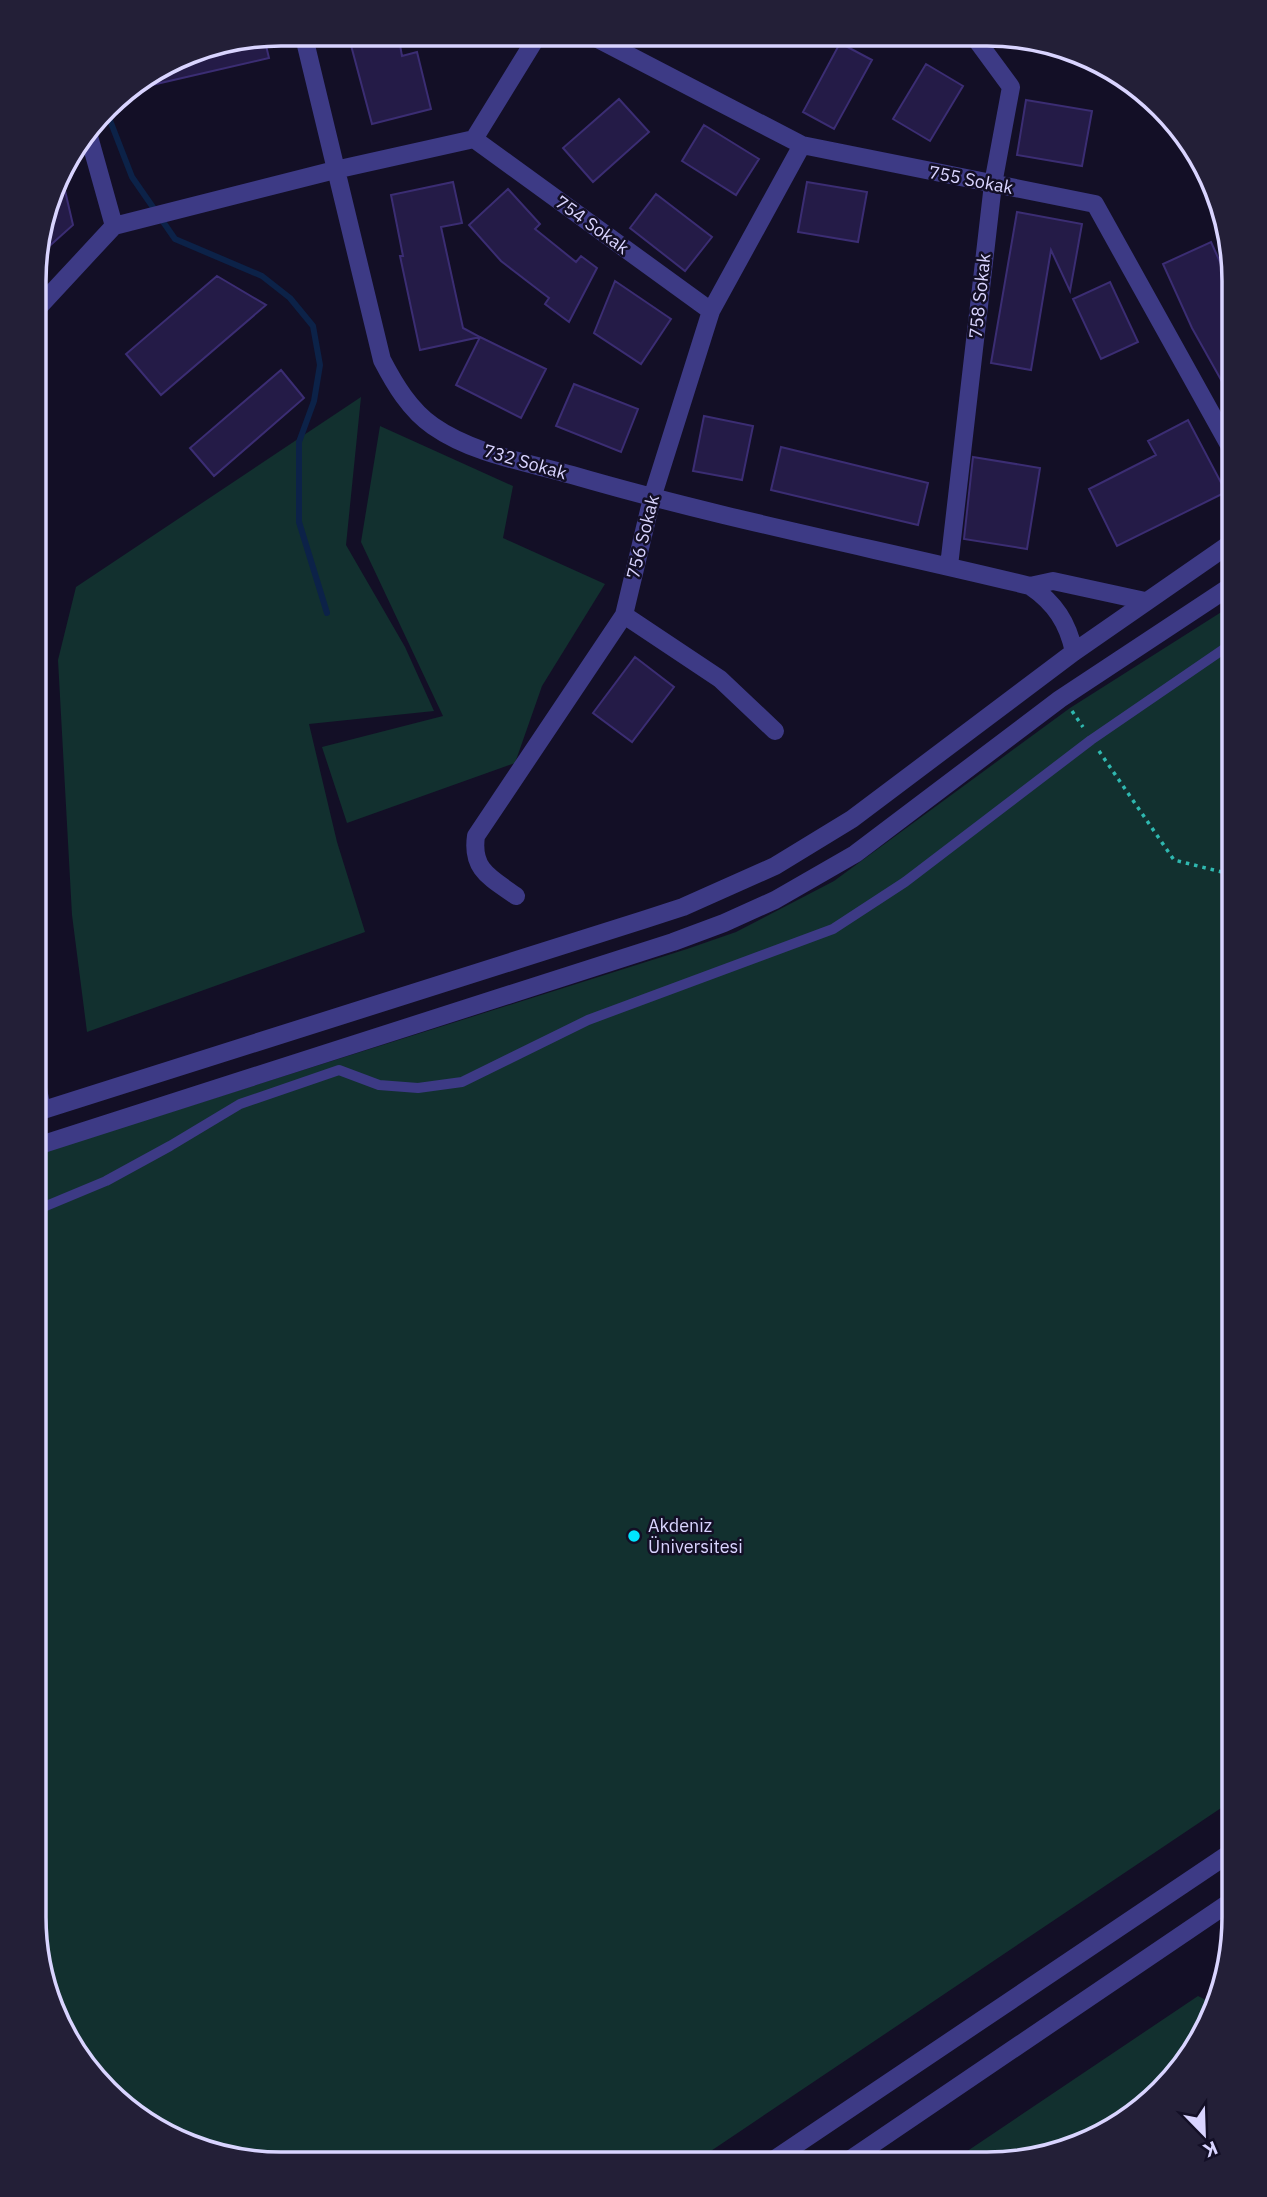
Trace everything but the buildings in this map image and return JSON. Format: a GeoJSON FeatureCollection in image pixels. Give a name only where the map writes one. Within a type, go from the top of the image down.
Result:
{"type":"FeatureCollection","features":[{"type":"Feature","properties":{"kind":"street","name":"732 Sokak"},"geometry":{"type":"LineString","coordinates":[[306,46],[382,360],[394,384],[411,407],[432,426],[465,444],[652,498],[1030,586],[1042,594],[1060,614],[1067,626],[1074,652]]}},
{"type":"Feature","properties":{"kind":"street"},"geometry":{"type":"LineString","coordinates":[[46,299],[114,226],[335,170],[474,139],[531,46]]}},
{"type":"Feature","properties":{"kind":"street","name":"755 Sokak"},"geometry":{"type":"LineString","coordinates":[[611,46],[803,145],[1095,204],[1222,432]]}},
{"type":"Feature","properties":{"kind":"street","name":"758 Sokak"},"geometry":{"type":"LineString","coordinates":[[949,566],[993,184],[1011,87],[981,46]]}},
{"type":"Feature","properties":{"kind":"street","name":"754 Sokak"},"geometry":{"type":"LineString","coordinates":[[474,139],[711,311]]}},
{"type":"Feature","properties":{"kind":"street"},"geometry":{"type":"LineString","coordinates":[[91,143],[114,226]]}},
{"type":"Feature","properties":{"kind":"street","name":"756 Sokak"},"geometry":{"type":"LineString","coordinates":[[516,896],[479,866],[474,846],[476,836],[624,615],[652,498],[711,311],[803,145]]}},
{"type":"Feature","properties":{"kind":"street"},"geometry":{"type":"LineString","coordinates":[[46,1109],[643,920],[731,887],[775,866],[852,819],[1074,652],[1222,549]]}},
{"type":"Feature","properties":{"kind":"street","name":"732 Sokak"},"geometry":{"type":"LineString","coordinates":[[1030,586],[1053,581],[1144,601]]}},
{"type":"Feature","properties":{"kind":"street"},"geometry":{"type":"LineString","coordinates":[[46,1143],[673,942],[775,900],[855,854],[1060,699],[1222,592]]}},
{"type":"Feature","properties":{"kind":"street"},"geometry":{"type":"LineString","coordinates":[[624,615],[720,679],[775,731]]}},
{"type":"Feature","properties":{"kind":"street"},"geometry":{"type":"LineString","coordinates":[[785,2152],[1221,1859]]}},
{"type":"Feature","properties":{"kind":"street"},"geometry":{"type":"LineString","coordinates":[[861,2152],[1221,1908]]}},
{"type":"Feature","properties":{"kind":"lane"},"geometry":{"type":"LineString","coordinates":[[46,1206],[106,1181],[240,1104],[339,1070],[379,1085],[418,1088],[462,1082],[588,1020],[833,929],[905,882],[1091,740],[1222,650]]}},
{"type":"Feature","properties":{"kind":"path"},"geometry":{"type":"LineString","coordinates":[[1070,708],[1174,860],[1222,872]]}},
{"type":"Feature","properties":{"kind":"green space"},"geometry":{"type":"Polygon","coordinates":[[[361,397],[346,545],[405,647],[434,711],[309,724],[337,842],[365,932],[87,1032],[72,915],[58,660],[76,587],[361,397]]]}},
{"type":"Feature","properties":{"kind":"green space"},"geometry":{"type":"Polygon","coordinates":[[[380,426],[513,486],[503,538],[605,584],[542,686],[515,763],[347,823],[322,747],[443,716],[361,542],[380,426]]]}},
{"type":"Feature","properties":{"kind":"green space","name":"Akdeniz Üniversitesi"},"geometry":{"type":"Polygon","coordinates":[[[1222,612],[1221,1808],[709,2152],[281,2152],[220,2143],[191,2134],[163,2120],[114,2083],[77,2034],[58,1992],[46,1932],[46,1151],[736,932],[834,881],[1070,708],[1222,612]]]}},
{"type":"Feature","properties":{"kind":"green space"},"geometry":{"type":"Polygon","coordinates":[[[1198,1996],[1206,2000],[1182,2047],[1153,2083],[1104,2120],[1076,2134],[1032,2147],[966,2152],[1198,1996]]]}},
{"type":"Feature","properties":{"kind":"waterway"},"geometry":{"type":"LineString","coordinates":[[110,120],[132,177],[175,239],[262,276],[290,298],[313,326],[320,365],[314,401],[299,442],[299,522],[327,613]]}},
{"type":"Feature","properties":{"kind":"place","name":"Akdeniz Üniversitesi"},"geometry":{"type":"Point","coordinates":[634,1536]}}]}
